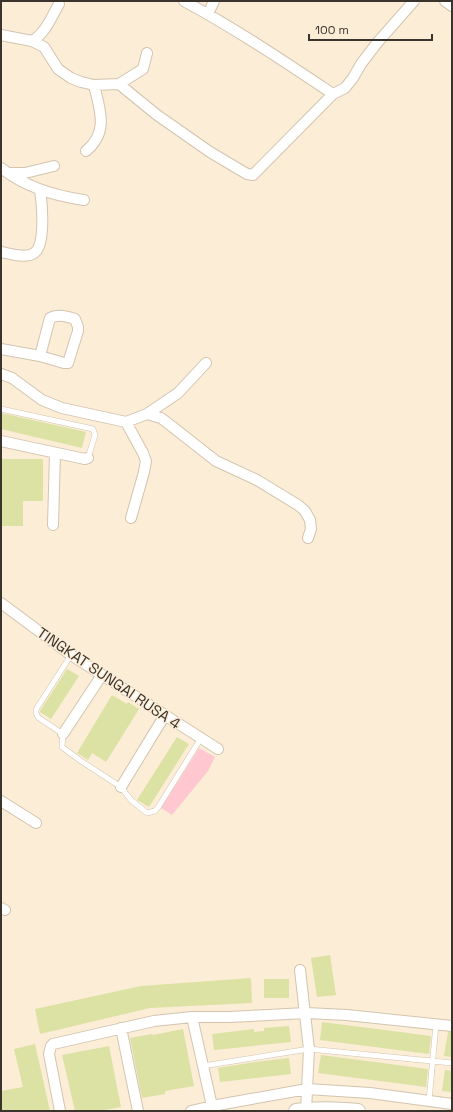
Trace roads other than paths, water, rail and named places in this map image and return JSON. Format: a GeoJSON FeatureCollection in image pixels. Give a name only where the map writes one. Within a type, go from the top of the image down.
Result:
{"type":"FeatureCollection","features":[{"type":"Feature","properties":{"kind":"street"},"geometry":{"type":"LineString","coordinates":[[184,1],[208,14],[333,94]]}},
{"type":"Feature","properties":{"kind":"street"},"geometry":{"type":"LineString","coordinates":[[208,14],[214,1]]}},
{"type":"Feature","properties":{"kind":"street"},"geometry":{"type":"LineString","coordinates":[[119,84],[157,115],[210,152],[247,174],[253,175],[333,94],[345,88],[377,43],[414,1]]}},
{"type":"Feature","properties":{"kind":"street"},"geometry":{"type":"LineString","coordinates":[[445,1],[452,6]]}},
{"type":"Feature","properties":{"kind":"street"},"geometry":{"type":"LineString","coordinates":[[32,41],[38,38],[59,4]]}},
{"type":"Feature","properties":{"kind":"street"},"geometry":{"type":"LineString","coordinates":[[1,35],[32,41],[44,47],[58,69],[64,74],[81,82],[94,85],[119,84],[143,69],[147,53]]}},
{"type":"Feature","properties":{"kind":"street"},"geometry":{"type":"LineString","coordinates":[[86,151],[91,147],[97,138],[101,124],[101,114],[94,85]]}},
{"type":"Feature","properties":{"kind":"street"},"geometry":{"type":"LineString","coordinates":[[4,171],[25,172],[54,166]]}},
{"type":"Feature","properties":{"kind":"street"},"geometry":{"type":"LineString","coordinates":[[4,171],[40,190],[84,200]]}},
{"type":"Feature","properties":{"kind":"street"},"geometry":{"type":"LineString","coordinates":[[1,252],[16,255],[27,255],[33,254],[39,248],[42,227],[42,200],[40,190]]}},
{"type":"Feature","properties":{"kind":"street"},"geometry":{"type":"LineString","coordinates":[[1,349],[68,363],[78,331],[75,319],[58,315],[50,318],[40,356]]}},
{"type":"Feature","properties":{"kind":"street"},"geometry":{"type":"LineString","coordinates":[[1,374],[12,378],[36,396],[62,408],[126,422],[147,414],[178,393],[206,362]]}},
{"type":"Feature","properties":{"kind":"street"},"geometry":{"type":"LineString","coordinates":[[147,414],[160,418],[216,461],[257,480],[298,505],[305,511],[310,520],[308,538]]}},
{"type":"Feature","properties":{"kind":"street"},"geometry":{"type":"LineString","coordinates":[[126,422],[146,461],[131,518]]}},
{"type":"Feature","properties":{"kind":"street"},"geometry":{"type":"LineString","coordinates":[[1,440],[84,459],[88,458]]}},
{"type":"Feature","properties":{"kind":"street"},"geometry":{"type":"LineString","coordinates":[[53,525],[54,452]]}},
{"type":"Feature","properties":{"kind":"street","name":"TINGKAT SUNGAI RUSA 4"},"geometry":{"type":"LineString","coordinates":[[1,604],[71,655],[218,749]]}},
{"type":"Feature","properties":{"kind":"street"},"geometry":{"type":"LineString","coordinates":[[62,734],[102,675]]}},
{"type":"Feature","properties":{"kind":"street"},"geometry":{"type":"LineString","coordinates":[[121,787],[165,715]]}},
{"type":"Feature","properties":{"kind":"street"},"geometry":{"type":"LineString","coordinates":[[1,801],[36,822]]}},
{"type":"Feature","properties":{"kind":"street"},"geometry":{"type":"LineString","coordinates":[[300,970],[309,1049],[307,1089],[303,1110],[358,1111]]}},
{"type":"Feature","properties":{"kind":"street"},"geometry":{"type":"LineString","coordinates":[[60,1111],[49,1054],[51,1046],[53,1044],[121,1028],[154,1021],[192,1017],[230,1017],[306,1013],[347,1015],[452,1026]]}},
{"type":"Feature","properties":{"kind":"street"},"geometry":{"type":"LineString","coordinates":[[192,1017],[212,1106]]}},
{"type":"Feature","properties":{"kind":"street"},"geometry":{"type":"LineString","coordinates":[[121,1028],[138,1111]]}},
{"type":"Feature","properties":{"kind":"street"},"geometry":{"type":"LineString","coordinates":[[191,1111],[307,1089],[370,1093],[452,1104]]}},
{"type":"Feature","properties":{"kind":"lane"},"geometry":{"type":"LineString","coordinates":[[1,409],[92,429],[95,434],[88,458]]}},
{"type":"Feature","properties":{"kind":"lane"},"geometry":{"type":"LineString","coordinates":[[71,655],[35,711],[36,714],[39,718],[62,734],[62,747],[121,787],[131,800],[147,813],[155,811],[201,738]]}},
{"type":"Feature","properties":{"kind":"lane"},"geometry":{"type":"LineString","coordinates":[[429,1101],[436,1024]]}},
{"type":"Feature","properties":{"kind":"lane"},"geometry":{"type":"LineString","coordinates":[[203,1066],[309,1049],[452,1064]]}}]}
